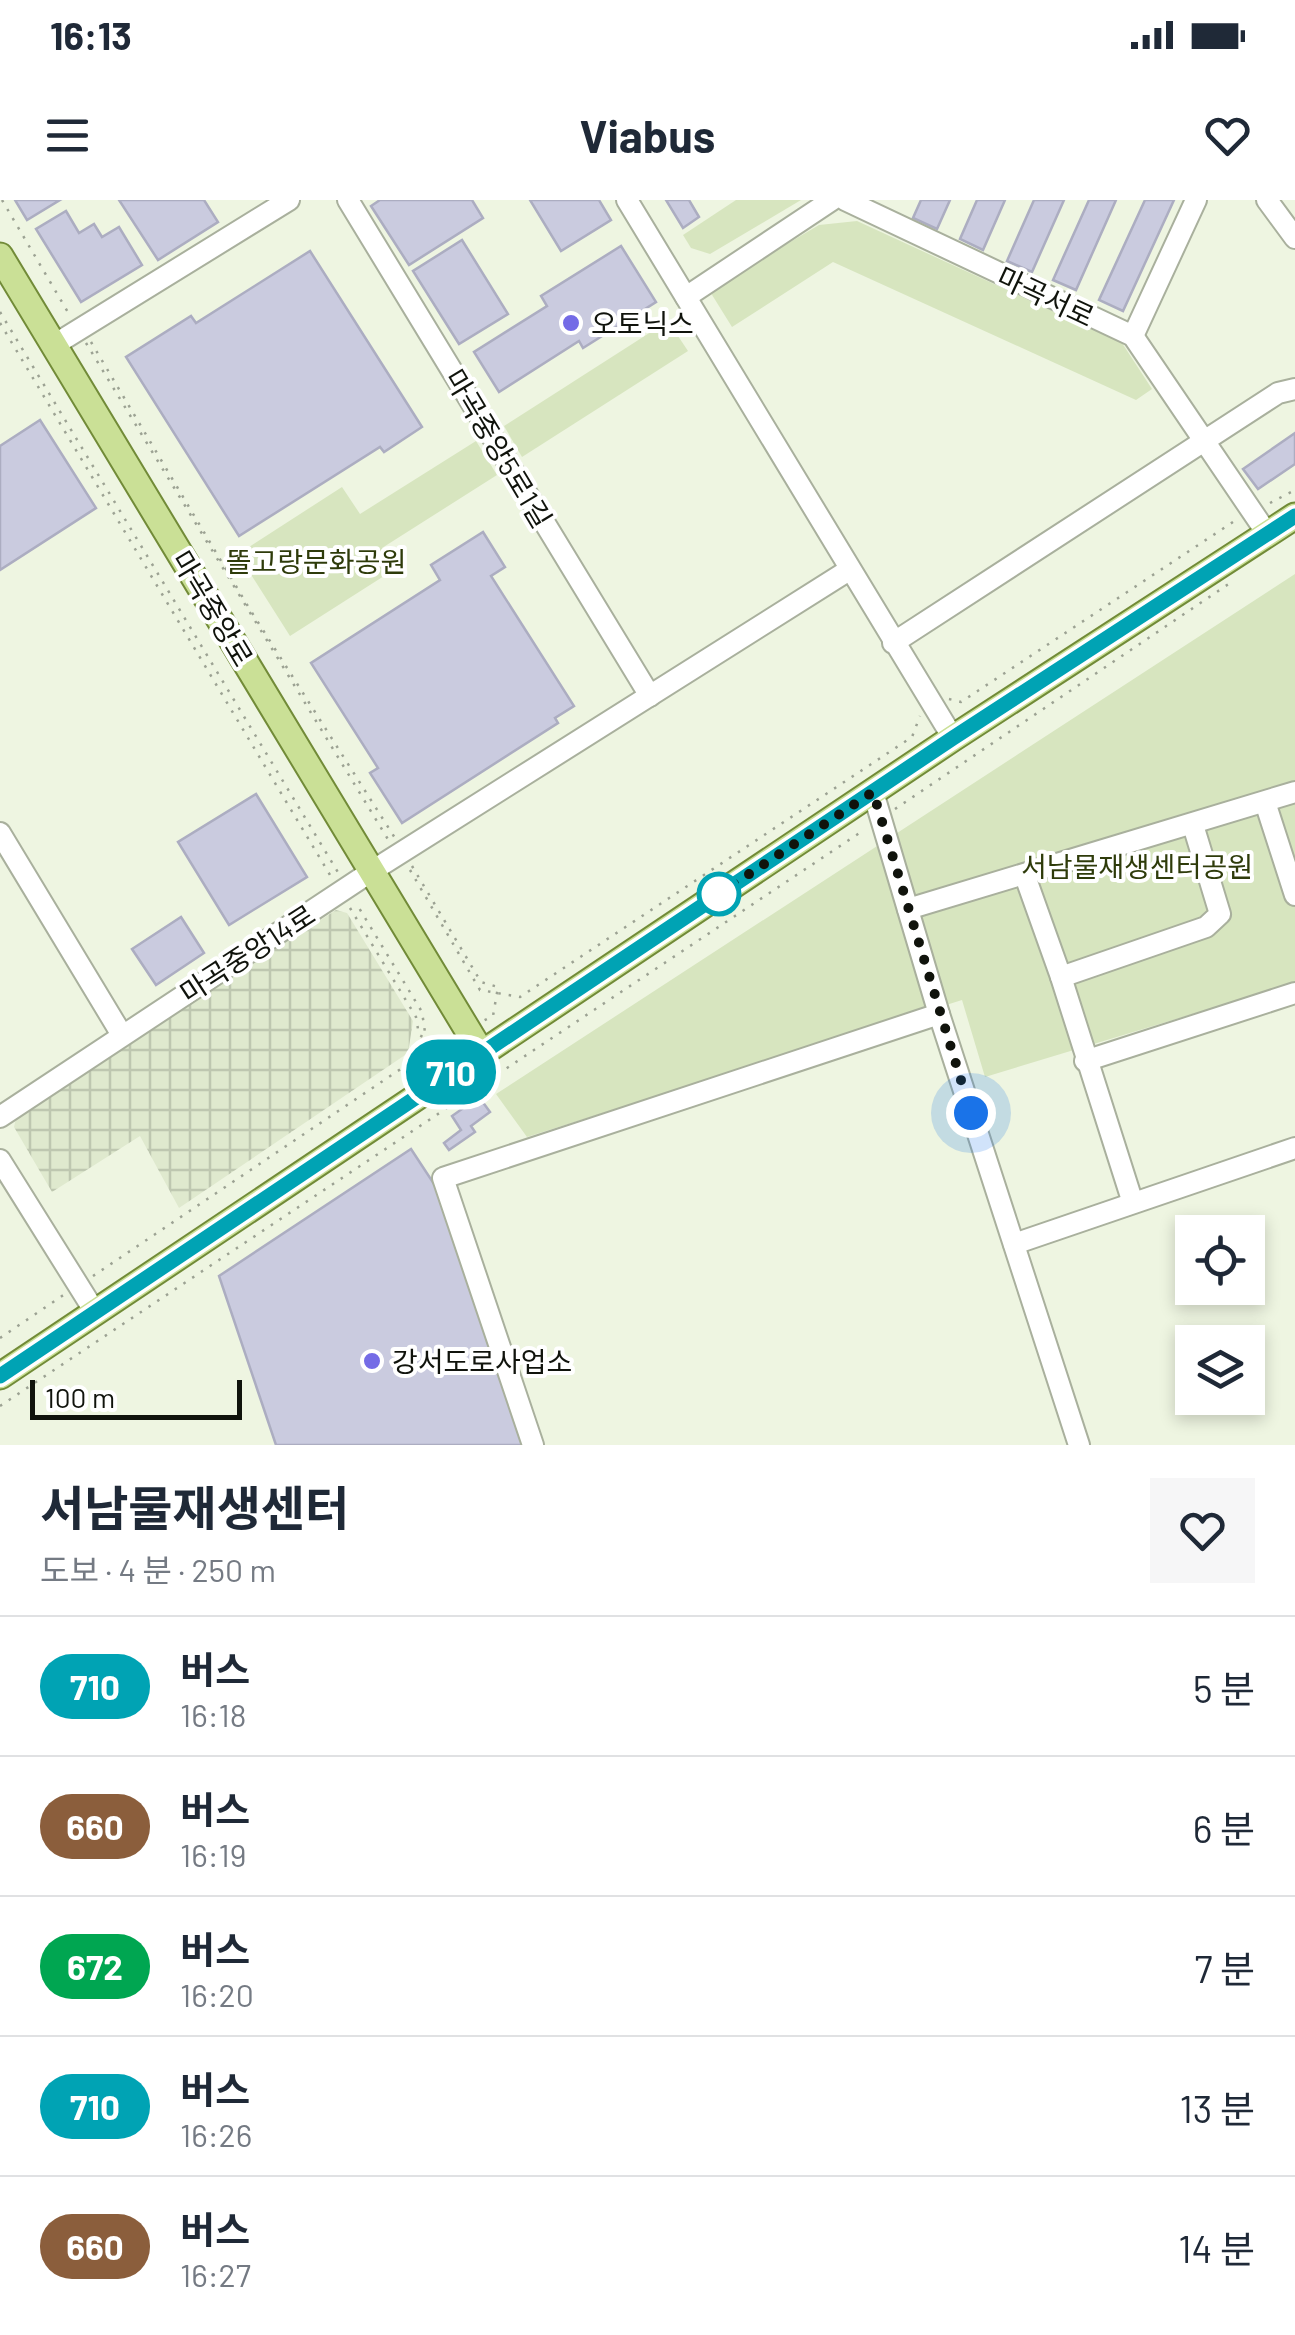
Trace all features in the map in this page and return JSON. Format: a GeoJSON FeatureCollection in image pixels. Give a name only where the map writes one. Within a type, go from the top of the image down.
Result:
{"type":"FeatureCollection","features":[{"type":"Feature","properties":{"kind":"main road","name":"마곡중앙로"},"geometry":{"type":"LineString","coordinates":[[0,256],[481,1052]]}},
{"type":"Feature","properties":{"kind":"main road"},"geometry":{"type":"LineString","coordinates":[[0,1376],[953,738],[1259,522],[1295,516]]}},
{"type":"Feature","properties":{"kind":"street"},"geometry":{"type":"LineString","coordinates":[[54,345],[288,200]]}},
{"type":"Feature","properties":{"kind":"street","name":"마곡중앙5로1길"},"geometry":{"type":"LineString","coordinates":[[348,200],[650,696]]}},
{"type":"Feature","properties":{"kind":"street"},"geometry":{"type":"LineString","coordinates":[[627,200],[953,738]]}},
{"type":"Feature","properties":{"kind":"street"},"geometry":{"type":"LineString","coordinates":[[686,297],[832,200]]}},
{"type":"Feature","properties":{"kind":"street","name":"마곡서로"},"geometry":{"type":"LineString","coordinates":[[845,200],[1134,336]]}},
{"type":"Feature","properties":{"kind":"street"},"geometry":{"type":"LineString","coordinates":[[1196,200],[1134,336],[1259,522]]}},
{"type":"Feature","properties":{"kind":"street"},"geometry":{"type":"LineString","coordinates":[[1267,200],[1295,238]]}},
{"type":"Feature","properties":{"kind":"street"},"geometry":{"type":"LineString","coordinates":[[894,642],[1278,393],[1295,389]]}},
{"type":"Feature","properties":{"kind":"street"},"geometry":{"type":"LineString","coordinates":[[372,872],[848,570]]}},
{"type":"Feature","properties":{"kind":"street"},"geometry":{"type":"LineString","coordinates":[[873,792],[939,1014],[1079,1445]]}},
{"type":"Feature","properties":{"kind":"street"},"geometry":{"type":"LineString","coordinates":[[908,909],[1295,792]]}},
{"type":"Feature","properties":{"kind":"street"},"geometry":{"type":"LineString","coordinates":[[1264,802],[1295,894]]}},
{"type":"Feature","properties":{"kind":"street"},"geometry":{"type":"LineString","coordinates":[[1061,977],[1206,928],[1220,914],[1192,825]]}},
{"type":"Feature","properties":{"kind":"street"},"geometry":{"type":"LineString","coordinates":[[0,833],[122,1035]]}},
{"type":"Feature","properties":{"kind":"street","name":"마곡중앙14로"},"geometry":{"type":"LineString","coordinates":[[0,1117],[372,872]]}},
{"type":"Feature","properties":{"kind":"street"},"geometry":{"type":"LineString","coordinates":[[1025,876],[1132,1200]]}},
{"type":"Feature","properties":{"kind":"street"},"geometry":{"type":"LineString","coordinates":[[1085,1060],[1295,993]]}},
{"type":"Feature","properties":{"kind":"street"},"geometry":{"type":"LineString","coordinates":[[533,1445],[443,1178],[939,1014]]}},
{"type":"Feature","properties":{"kind":"street"},"geometry":{"type":"LineString","coordinates":[[1014,1244],[1132,1200],[1295,1148]]}},
{"type":"Feature","properties":{"kind":"street"},"geometry":{"type":"LineString","coordinates":[[0,1160],[95,1312]]}},
{"type":"Feature","properties":{"kind":"path"},"geometry":{"type":"LineString","coordinates":[[2,200],[72,318],[77,318]]}},
{"type":"Feature","properties":{"kind":"path"},"geometry":{"type":"LineString","coordinates":[[0,312],[344,890],[416,1017],[419,1035],[426,1039],[417,1058],[0,1338]]}},
{"type":"Feature","properties":{"kind":"path"},"geometry":{"type":"LineString","coordinates":[[0,323],[344,890]]}},
{"type":"Feature","properties":{"kind":"path"},"geometry":{"type":"LineString","coordinates":[[88,337],[249,608],[398,844]]}},
{"type":"Feature","properties":{"kind":"path"},"geometry":{"type":"LineString","coordinates":[[947,699],[961,702],[1259,522],[1295,490]]}},
{"type":"Feature","properties":{"kind":"path"},"geometry":{"type":"LineString","coordinates":[[0,1406],[1240,577]]}},
{"type":"Feature","properties":{"kind":"path"},"geometry":{"type":"LineString","coordinates":[[411,864],[481,982],[498,987],[496,995],[520,997],[912,737],[920,716]]}},
{"type":"Feature","properties":{"kind":"shaded area"},"geometry":{"type":"Polygon","coordinates":[[[336,910],[347,913],[413,1021],[408,1053],[179,1208],[140,1136],[52,1192],[14,1127],[17,1114],[336,910]]]}},
{"type":"Feature","properties":{"kind":"green space"},"geometry":{"type":"Polygon","coordinates":[[[736,200],[801,200],[710,254],[691,248],[683,235],[736,200]]]}},
{"type":"Feature","properties":{"kind":"green space"},"geometry":{"type":"Polygon","coordinates":[[[857,221],[1122,343],[1152,389],[1136,400],[833,262],[732,327],[709,290],[819,225],[857,221]]]}},
{"type":"Feature","properties":{"kind":"green space"},"geometry":{"type":"Polygon","coordinates":[[[668,321],[688,351],[522,457],[504,426],[668,321]]]}},
{"type":"Feature","properties":{"kind":"green space","name":"똘고랑문화공원"},"geometry":{"type":"Polygon","coordinates":[[[476,441],[497,475],[382,548],[395,569],[290,636],[238,554],[342,487],[360,514],[476,441]]]}},
{"type":"Feature","properties":{"kind":"green space","name":"서남물재생센터공원"},"geometry":{"type":"Polygon","coordinates":[[[1295,574],[1295,983],[985,1077],[962,1000],[527,1137],[496,1094],[1295,574]]]}},
{"type":"Feature","properties":{"kind":"building"},"geometry":{"type":"Polygon","coordinates":[[[15,200],[60,200],[27,220],[15,200]]]}},
{"type":"Feature","properties":{"kind":"building"},"geometry":{"type":"Polygon","coordinates":[[[119,200],[204,200],[218,222],[158,260],[119,200]]]}},
{"type":"Feature","properties":{"kind":"building"},"geometry":{"type":"Polygon","coordinates":[[[380,200],[472,200],[483,218],[409,265],[371,206],[380,200]]]}},
{"type":"Feature","properties":{"kind":"building"},"geometry":{"type":"Polygon","coordinates":[[[530,200],[599,200],[611,220],[561,251],[530,200]]]}},
{"type":"Feature","properties":{"kind":"building"},"geometry":{"type":"Polygon","coordinates":[[[666,200],[689,200],[699,217],[683,228],[666,200]]]}},
{"type":"Feature","properties":{"kind":"building"},"geometry":{"type":"Polygon","coordinates":[[[921,200],[950,200],[937,229],[913,218],[921,200]]]}},
{"type":"Feature","properties":{"kind":"building"},"geometry":{"type":"Polygon","coordinates":[[[977,200],[1005,200],[983,250],[960,239],[977,200]]]}},
{"type":"Feature","properties":{"kind":"building"},"geometry":{"type":"Polygon","coordinates":[[[1034,200],[1064,200],[1032,272],[1007,261],[1034,200]]]}},
{"type":"Feature","properties":{"kind":"building"},"geometry":{"type":"Polygon","coordinates":[[[1089,200],[1116,200],[1076,290],[1053,280],[1089,200]]]}},
{"type":"Feature","properties":{"kind":"building"},"geometry":{"type":"Polygon","coordinates":[[[1145,200],[1174,200],[1123,311],[1099,300],[1145,200]]]}},
{"type":"Feature","properties":{"kind":"building"},"geometry":{"type":"Polygon","coordinates":[[[66,211],[79,233],[94,224],[102,237],[119,227],[142,265],[81,302],[36,229],[66,211]]]}},
{"type":"Feature","properties":{"kind":"building"},"geometry":{"type":"Polygon","coordinates":[[[462,240],[508,314],[459,344],[413,271],[462,240]]]}},
{"type":"Feature","properties":{"kind":"building","name":"오토닉스"},"geometry":{"type":"Polygon","coordinates":[[[621,246],[656,302],[583,348],[579,341],[499,392],[474,352],[547,306],[541,296],[621,246]]]}},
{"type":"Feature","properties":{"kind":"building"},"geometry":{"type":"Polygon","coordinates":[[[310,251],[422,427],[384,452],[380,447],[239,536],[126,357],[191,316],[196,323],[310,251]]]}},
{"type":"Feature","properties":{"kind":"building"},"geometry":{"type":"Polygon","coordinates":[[[40,420],[96,508],[0,570],[0,446],[40,420]]]}},
{"type":"Feature","properties":{"kind":"building"},"geometry":{"type":"Polygon","coordinates":[[[1295,433],[1295,464],[1258,489],[1243,469],[1295,433]]]}},
{"type":"Feature","properties":{"kind":"building"},"geometry":{"type":"Polygon","coordinates":[[[483,532],[505,567],[491,576],[574,706],[555,718],[558,723],[402,823],[370,773],[378,768],[311,663],[440,580],[431,565],[483,532]]]}},
{"type":"Feature","properties":{"kind":"building"},"geometry":{"type":"Polygon","coordinates":[[[256,794],[307,877],[229,925],[178,842],[256,794]]]}},
{"type":"Feature","properties":{"kind":"building"},"geometry":{"type":"Polygon","coordinates":[[[181,917],[204,953],[156,985],[132,949],[181,917]]]}},
{"type":"Feature","properties":{"kind":"building"},"geometry":{"type":"Polygon","coordinates":[[[479,1097],[490,1112],[471,1126],[475,1132],[449,1150],[444,1143],[461,1130],[452,1116],[479,1097]]]}},
{"type":"Feature","properties":{"kind":"building","name":"강서도로사업소"},"geometry":{"type":"Polygon","coordinates":[[[411,1149],[438,1190],[524,1445],[276,1445],[219,1276],[411,1149]]]}},
{"type":"Feature","properties":{"kind":"bus line","name":"710"},"geometry":{"type":"LineString","coordinates":[[0,1376],[953,738],[1295,516]]}},
{"type":"Feature","properties":{"kind":"place","name":"오토닉스"},"geometry":{"type":"Point","coordinates":[571,323]}},
{"type":"Feature","properties":{"kind":"place","name":"강서도로사업소"},"geometry":{"type":"Point","coordinates":[372,1361]}},
{"type":"Feature","properties":{"kind":"route"},"geometry":{"type":"LineString","coordinates":[[719,894],[873,792],[971,1113]]}}]}
